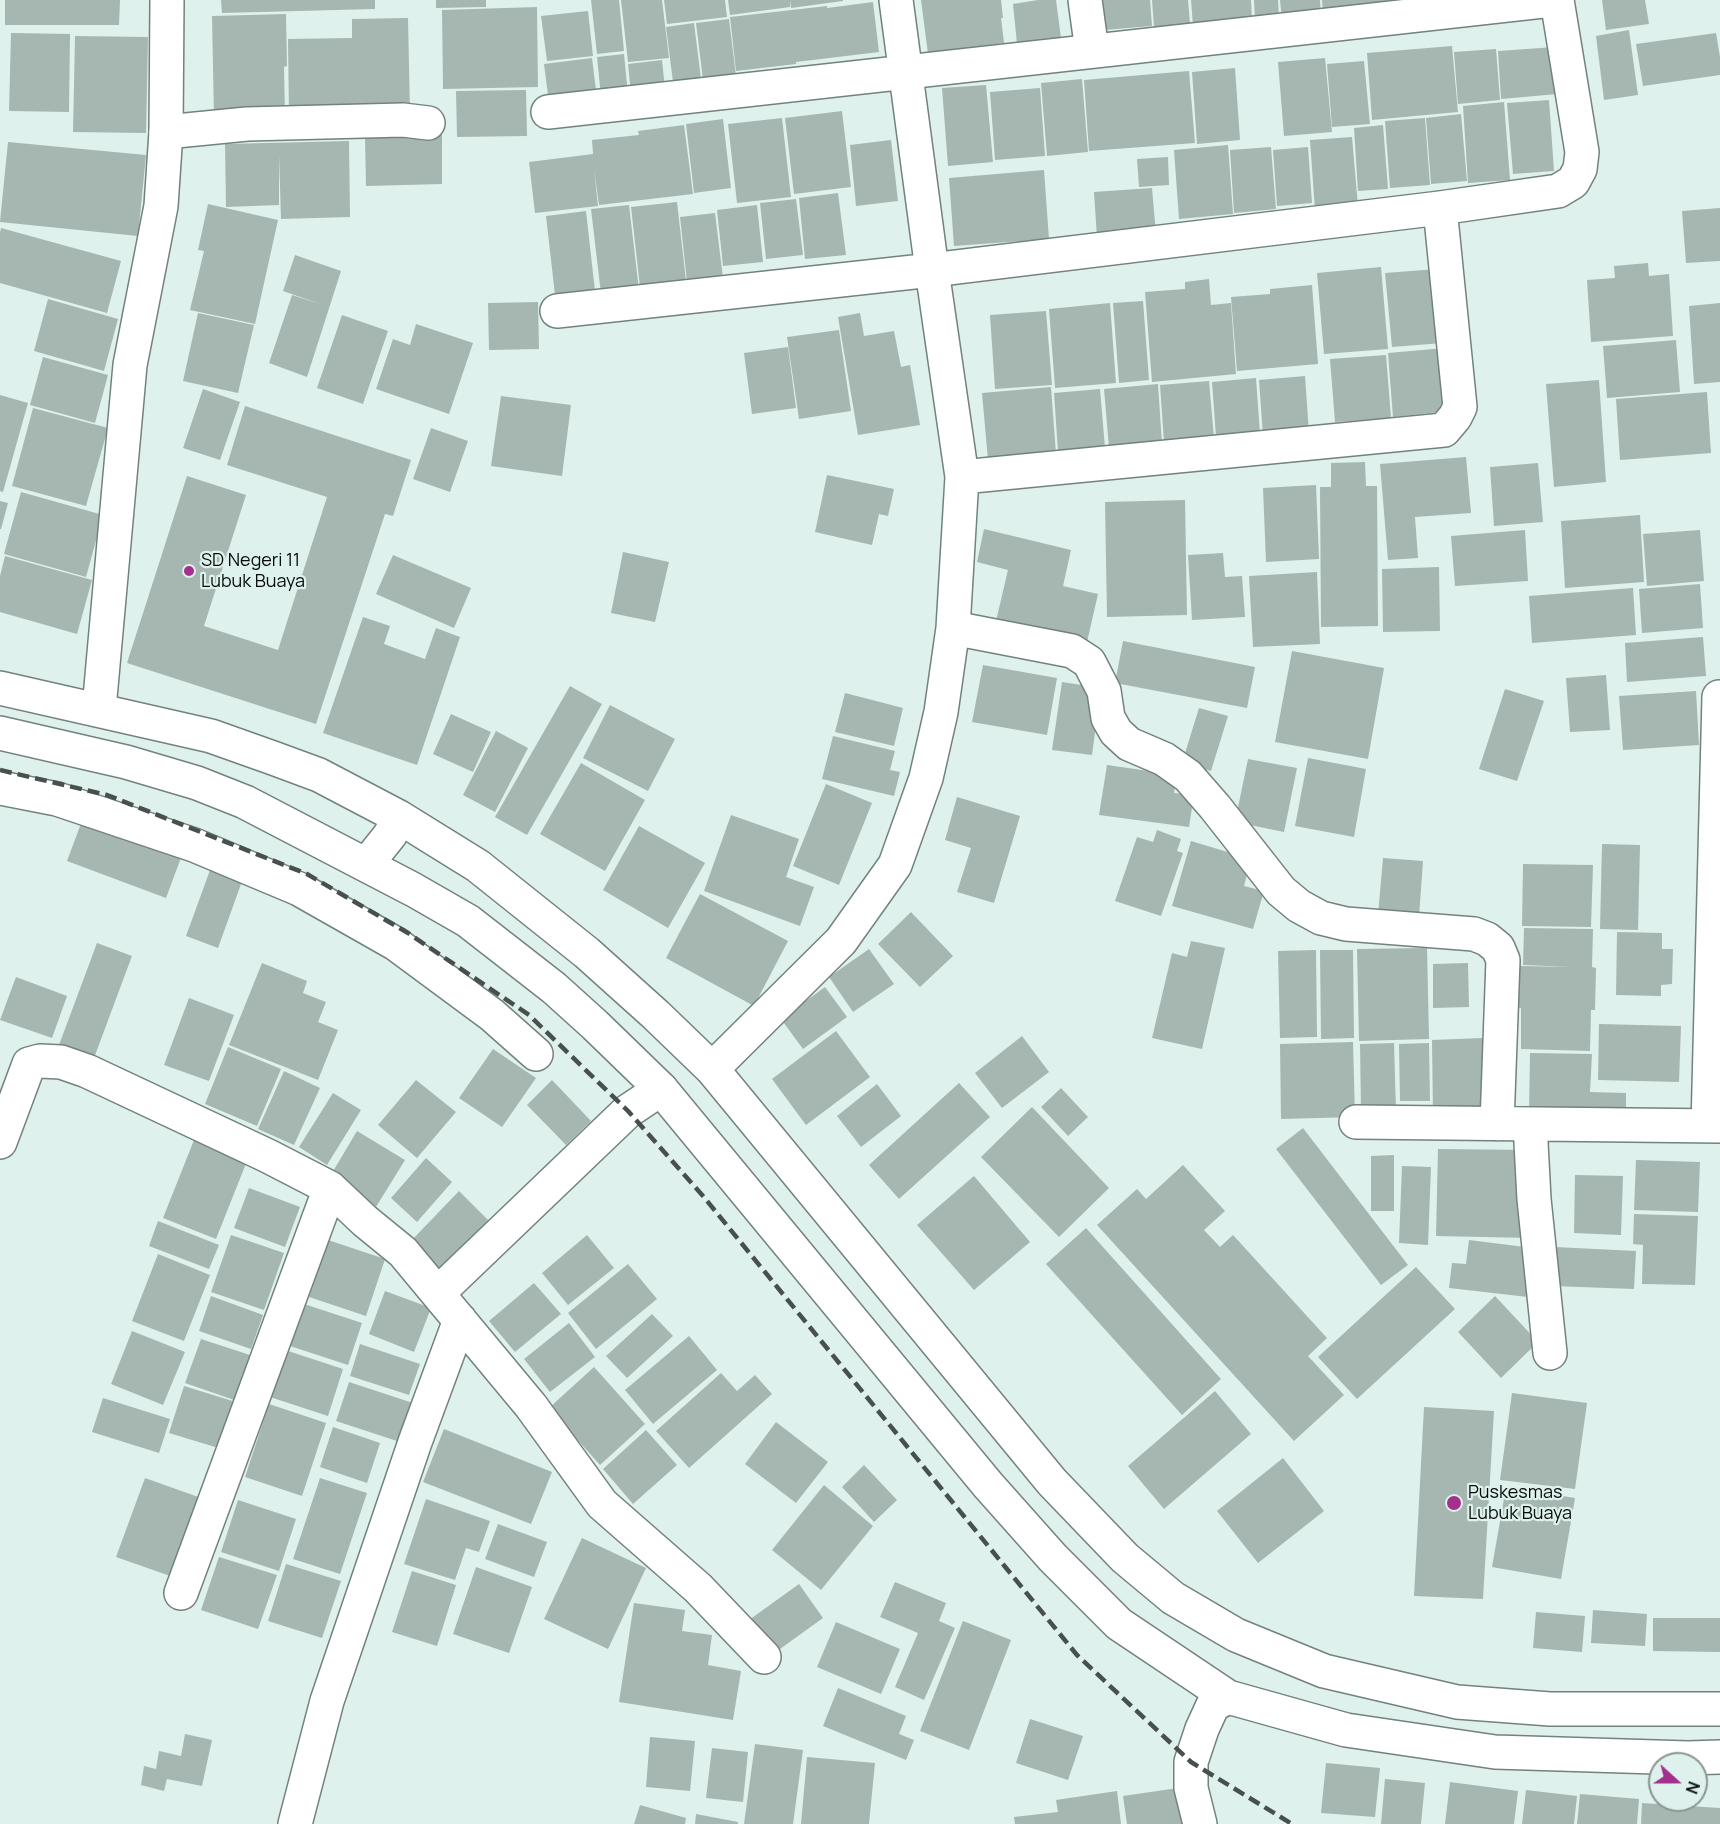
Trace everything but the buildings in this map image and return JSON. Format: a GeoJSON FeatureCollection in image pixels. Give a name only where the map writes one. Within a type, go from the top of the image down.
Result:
{"type":"FeatureCollection","features":[{"type":"Feature","properties":{"kind":"main road"},"geometry":{"type":"LineString","coordinates":[[99,709],[130,365],[161,207],[166,132],[167,0]]}},
{"type":"Feature","properties":{"kind":"main road"},"geometry":{"type":"LineString","coordinates":[[712,1069],[841,941],[895,865],[926,778],[941,712],[953,628],[962,477],[904,72],[896,0]]}},
{"type":"Feature","properties":{"kind":"main road"},"geometry":{"type":"LineString","coordinates":[[1085,0],[1092,51]]}},
{"type":"Feature","properties":{"kind":"main road"},"geometry":{"type":"LineString","coordinates":[[548,112],[1555,0],[1582,152],[1580,169],[1573,182],[1558,191],[1440,208],[932,270],[557,311]]}},
{"type":"Feature","properties":{"kind":"main road"},"geometry":{"type":"LineString","coordinates":[[166,132],[247,124],[403,120],[428,123]]}},
{"type":"Feature","properties":{"kind":"main road"},"geometry":{"type":"LineString","coordinates":[[962,477],[1444,429],[1455,417],[1460,407],[1440,208]]}},
{"type":"Feature","properties":{"kind":"main road"},"geometry":{"type":"LineString","coordinates":[[953,628],[1072,651],[1089,662],[1104,691],[1108,718],[1116,732],[1129,744],[1164,759],[1188,776],[1281,891],[1299,906],[1321,918],[1346,924],[1474,934],[1487,939],[1498,948],[1503,960],[1497,1124]]}},
{"type":"Feature","properties":{"kind":"main road"},"geometry":{"type":"LineString","coordinates":[[0,687],[211,736],[320,776],[399,817],[450,847],[501,884],[610,974],[712,1069],[1052,1482],[1125,1558],[1173,1598],[1236,1635],[1324,1671],[1457,1702],[1550,1709],[1720,1709]]}},
{"type":"Feature","properties":{"kind":"main road"},"geometry":{"type":"LineString","coordinates":[[1356,1122],[1714,1126],[1719,697]]}},
{"type":"Feature","properties":{"kind":"main road"},"geometry":{"type":"LineString","coordinates":[[0,734],[126,762],[197,783],[245,802],[414,890],[468,921],[554,988],[661,1089],[980,1475],[1053,1558],[1119,1624],[1228,1697],[1346,1730],[1495,1752],[1720,1757]]}},
{"type":"Feature","properties":{"kind":"main road"},"geometry":{"type":"LineString","coordinates":[[0,788],[57,799],[194,844],[299,889],[396,944],[492,1015],[536,1054]]}},
{"type":"Feature","properties":{"kind":"main road"},"geometry":{"type":"LineString","coordinates":[[366,865],[390,835],[399,817]]}},
{"type":"Feature","properties":{"kind":"main road"},"geometry":{"type":"LineString","coordinates":[[468,921],[472,897],[484,881],[501,884]]}},
{"type":"Feature","properties":{"kind":"main road"},"geometry":{"type":"LineString","coordinates":[[0,1142],[29,1064],[40,1061],[61,1062],[87,1071],[268,1156],[330,1188],[403,1252],[531,1406],[602,1504],[698,1588],[764,1657]]}},
{"type":"Feature","properties":{"kind":"main road"},"geometry":{"type":"LineString","coordinates":[[438,1293],[628,1111],[661,1089]]}},
{"type":"Feature","properties":{"kind":"main road"},"geometry":{"type":"LineString","coordinates":[[1530,1124],[1534,1199],[1550,1353]]}},
{"type":"Feature","properties":{"kind":"main road"},"geometry":{"type":"LineString","coordinates":[[181,1593],[330,1188]]}},
{"type":"Feature","properties":{"kind":"main road"},"geometry":{"type":"LineString","coordinates":[[295,1824],[327,1701],[415,1442],[460,1320]]}},
{"type":"Feature","properties":{"kind":"main road"},"geometry":{"type":"LineString","coordinates":[[1200,1824],[1191,1788],[1191,1762],[1213,1705],[1228,1697]]}},
{"type":"Feature","properties":{"kind":"railway"},"geometry":{"type":"LineString","coordinates":[[0,770],[107,795],[307,874],[408,933],[529,1015],[628,1111],[703,1196],[1077,1655],[1191,1762],[1292,1824]]}},
{"type":"Feature","properties":{"kind":"place","name":"SD Negeri 11 Lubuk Buaya"},"geometry":{"type":"Point","coordinates":[189,571]}},
{"type":"Feature","properties":{"kind":"place","name":"Puskesmas Lubuk Buaya"},"geometry":{"type":"Point","coordinates":[1454,1503]}}]}
